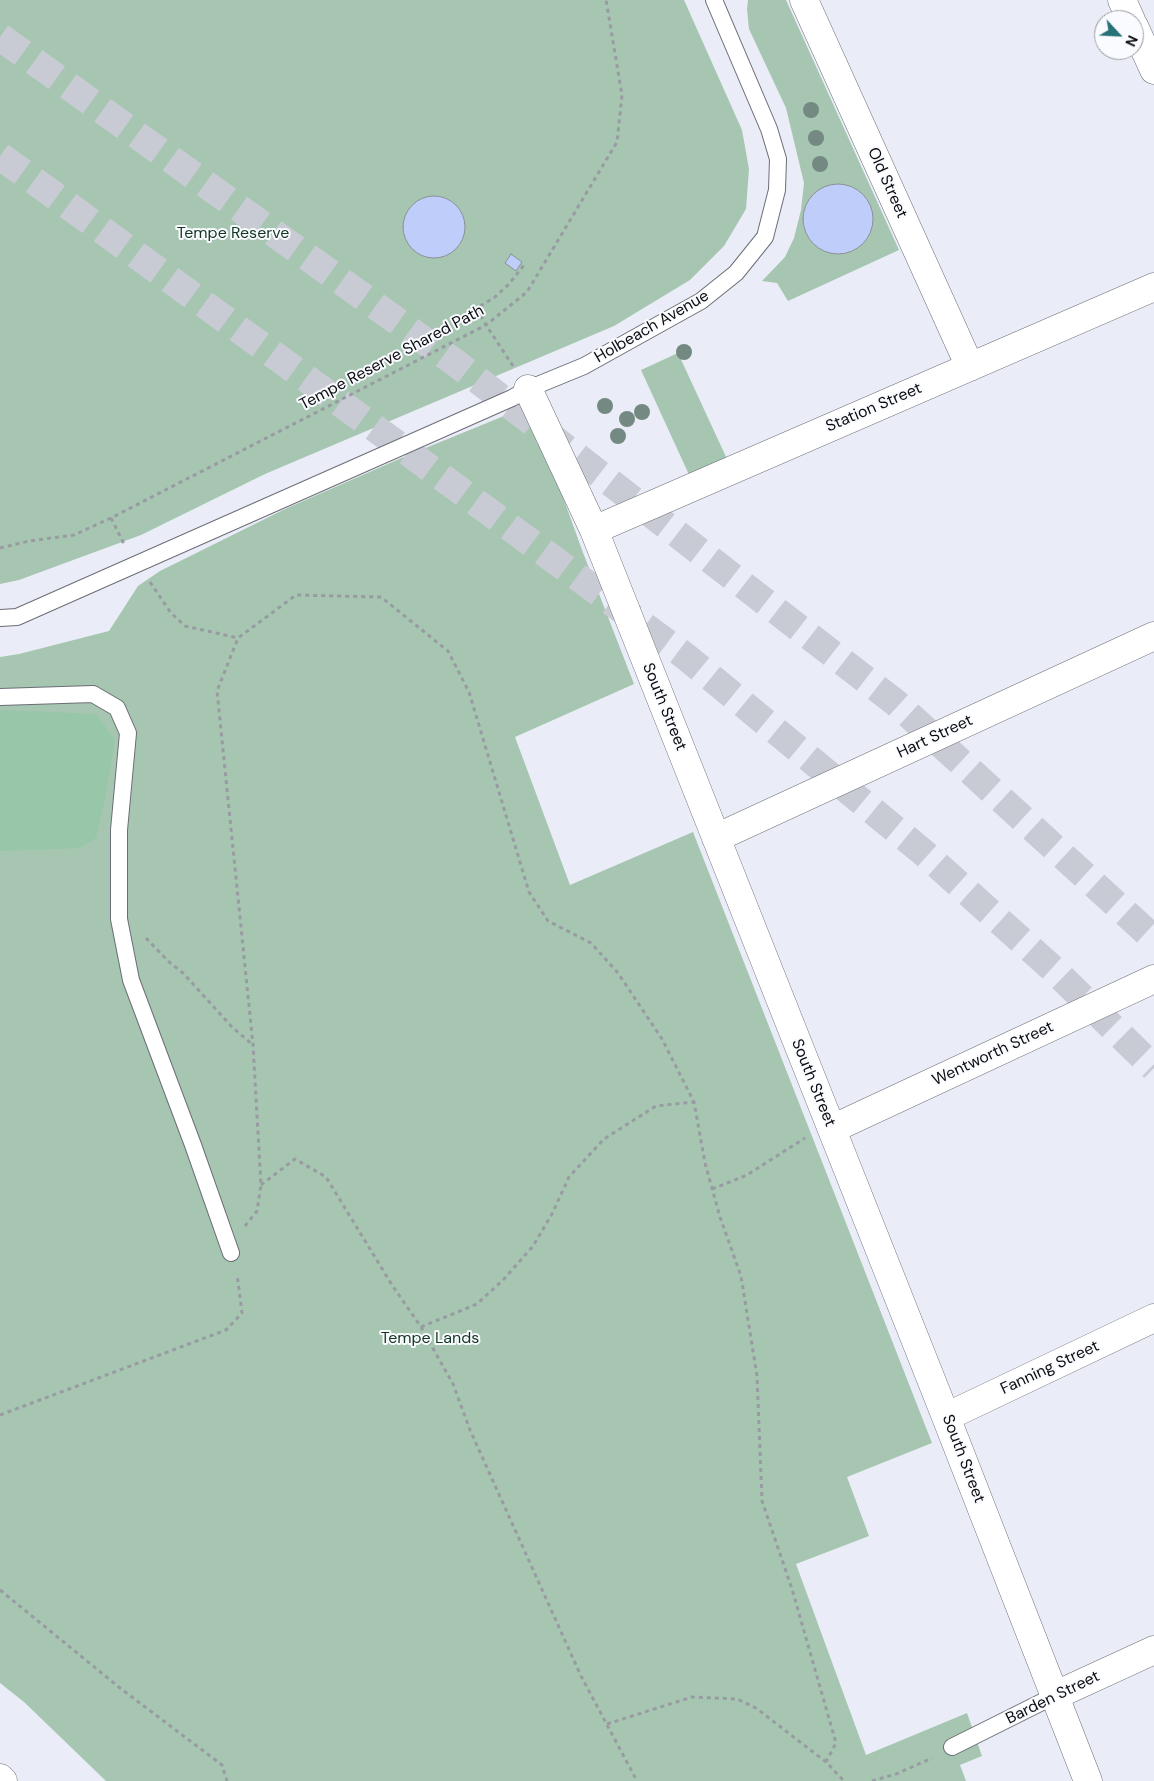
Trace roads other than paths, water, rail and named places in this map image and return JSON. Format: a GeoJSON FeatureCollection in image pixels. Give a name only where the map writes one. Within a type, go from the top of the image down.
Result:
{"type":"FeatureCollection","features":[{"type":"Feature","properties":{"kind":"main road","name":"Old Street"},"geometry":{"type":"LineString","coordinates":[[804,0],[970,367]]}},
{"type":"Feature","properties":{"kind":"main road"},"geometry":{"type":"LineString","coordinates":[[1144,48],[1154,70]]}},
{"type":"Feature","properties":{"kind":"main road","name":"Station Street"},"geometry":{"type":"LineString","coordinates":[[594,530],[1154,287]]}},
{"type":"Feature","properties":{"kind":"main road","name":"South Street"},"geometry":{"type":"LineString","coordinates":[[520,394],[594,530],[946,1417],[1088,1781]]}},
{"type":"Feature","properties":{"kind":"main road","name":"Hart Street"},"geometry":{"type":"LineString","coordinates":[[716,838],[1154,636]]}},
{"type":"Feature","properties":{"kind":"main road","name":"Wentworth Street"},"geometry":{"type":"LineString","coordinates":[[832,1129],[1154,979]]}},
{"type":"Feature","properties":{"kind":"main road","name":"Fanning Street"},"geometry":{"type":"LineString","coordinates":[[946,1417],[1154,1318]]}},
{"type":"Feature","properties":{"kind":"main road","name":"Barden Street"},"geometry":{"type":"LineString","coordinates":[[1054,1696],[1154,1650]]}},
{"type":"Feature","properties":{"kind":"main road"},"geometry":{"type":"LineString","coordinates":[[0,1778],[3,1781]]}},
{"type":"Feature","properties":{"kind":"lane","name":"Holbeach Avenue"},"geometry":{"type":"LineString","coordinates":[[0,618],[17,617],[584,366],[701,301],[736,273],[765,237],[777,190],[778,159],[769,128],[714,0]]}},
{"type":"Feature","properties":{"kind":"lane"},"geometry":{"type":"LineString","coordinates":[[0,697],[94,694],[117,708],[128,733],[119,830],[119,919],[131,980],[194,1145],[231,1253]]}},
{"type":"Feature","properties":{"kind":"lane","name":"Barden Street"},"geometry":{"type":"LineString","coordinates":[[952,1747],[1054,1696]]}},
{"type":"Feature","properties":{"kind":"tunnel"},"geometry":{"type":"LineString","coordinates":[[0,37],[457,364],[896,703],[1154,939]]}},
{"type":"Feature","properties":{"kind":"tunnel"},"geometry":{"type":"LineString","coordinates":[[0,156],[685,656],[924,853],[1054,970],[1154,1068]]}},
{"type":"Feature","properties":{"kind":"park label","name":"Tempe Reserve"},"geometry":{"type":"Point","coordinates":[233,234]}},
{"type":"Feature","properties":{"kind":"park label","name":"Tempe Lands"},"geometry":{"type":"Point","coordinates":[430,1339]}}]}
